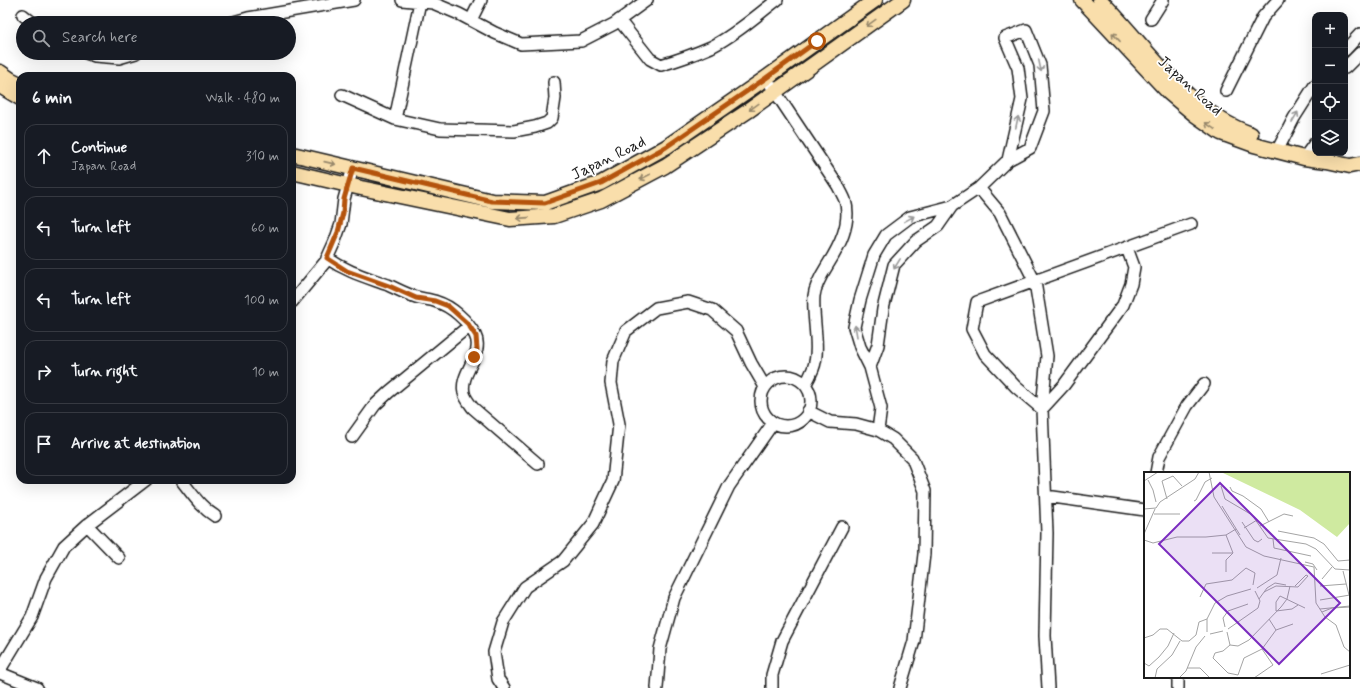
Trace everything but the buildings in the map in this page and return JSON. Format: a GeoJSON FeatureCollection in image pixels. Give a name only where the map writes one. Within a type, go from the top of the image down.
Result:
{"type":"FeatureCollection","features":[{"type":"Feature","properties":{"kind":"main road","name":"Japan Road"},"geometry":{"type":"LineString","coordinates":[[296,155],[492,201],[545,203],[601,183],[666,147],[875,0]]}},
{"type":"Feature","properties":{"kind":"main road","name":"Japan Road"},"geometry":{"type":"LineString","coordinates":[[296,173],[510,219],[554,216],[601,200],[665,166],[748,111],[903,0]]}},
{"type":"Feature","properties":{"kind":"main road","name":"Japan Road"},"geometry":{"type":"LineString","coordinates":[[1082,0],[1169,93],[1220,133],[1254,145],[1309,151],[1327,161],[1350,166],[1360,164]]}},
{"type":"Feature","properties":{"kind":"main road","name":"Japan Road"},"geometry":{"type":"LineString","coordinates":[[1100,0],[1174,81],[1199,104],[1221,120],[1279,147]]}},
{"type":"Feature","properties":{"kind":"main road"},"geometry":{"type":"LineString","coordinates":[[0,72],[16,82]]}},
{"type":"Feature","properties":{"kind":"main road"},"geometry":{"type":"LineString","coordinates":[[0,86],[16,96]]}},
{"type":"Feature","properties":{"kind":"street"},"geometry":{"type":"LineString","coordinates":[[260,16],[354,0]]}},
{"type":"Feature","properties":{"kind":"street"},"geometry":{"type":"LineString","coordinates":[[402,0],[433,3],[521,44],[581,41],[619,20],[647,0]]}},
{"type":"Feature","properties":{"kind":"street"},"geometry":{"type":"LineString","coordinates":[[471,20],[481,0]]}},
{"type":"Feature","properties":{"kind":"street"},"geometry":{"type":"LineString","coordinates":[[619,20],[650,59],[662,65],[712,46],[742,27],[777,0]]}},
{"type":"Feature","properties":{"kind":"street"},"geometry":{"type":"LineString","coordinates":[[1150,19],[1163,0]]}},
{"type":"Feature","properties":{"kind":"street"},"geometry":{"type":"LineString","coordinates":[[1226,91],[1263,18],[1278,0]]}},
{"type":"Feature","properties":{"kind":"street"},"geometry":{"type":"LineString","coordinates":[[395,119],[420,2]]}},
{"type":"Feature","properties":{"kind":"street"},"geometry":{"type":"LineString","coordinates":[[878,430],[881,408],[870,367],[860,347],[854,327],[860,300],[874,255],[886,235],[910,217],[952,206],[979,188],[1008,160],[1030,148],[1044,111],[1040,65],[1026,30],[1005,38],[1018,68],[1022,99],[1008,160]]}},
{"type":"Feature","properties":{"kind":"street"},"geometry":{"type":"LineString","coordinates":[[1347,48],[1360,34]]}},
{"type":"Feature","properties":{"kind":"street"},"geometry":{"type":"LineString","coordinates":[[1348,65],[1360,53]]}},
{"type":"Feature","properties":{"kind":"street"},"geometry":{"type":"LineString","coordinates":[[766,78],[838,186],[845,200],[846,218],[844,232],[832,258],[821,276],[814,295],[816,347],[814,368],[805,385]]}},
{"type":"Feature","properties":{"kind":"street"},"geometry":{"type":"LineString","coordinates":[[342,95],[395,119],[440,129],[514,131],[547,123],[552,118],[555,98],[554,82]]}},
{"type":"Feature","properties":{"kind":"street"},"geometry":{"type":"LineString","coordinates":[[1279,147],[1312,89]]}},
{"type":"Feature","properties":{"kind":"street"},"geometry":{"type":"LineString","coordinates":[[296,296],[327,258],[338,232],[343,213],[344,199],[353,168]]}},
{"type":"Feature","properties":{"kind":"street"},"geometry":{"type":"LineString","coordinates":[[979,188],[1000,213],[1035,282],[1047,356],[1042,409],[1047,533],[1045,636],[1048,688]]}},
{"type":"Feature","properties":{"kind":"street"},"geometry":{"type":"LineString","coordinates":[[870,367],[878,346],[883,308],[894,265],[916,241],[938,226],[952,206]]}},
{"type":"Feature","properties":{"kind":"street"},"geometry":{"type":"LineString","coordinates":[[1042,409],[1016,387],[985,354],[972,329],[977,302],[1191,224]]}},
{"type":"Feature","properties":{"kind":"street"},"geometry":{"type":"LineString","coordinates":[[1042,409],[1064,385],[1123,305],[1131,284],[1134,267],[1127,248]]}},
{"type":"Feature","properties":{"kind":"street"},"geometry":{"type":"LineString","coordinates":[[327,258],[347,271],[389,286],[416,298],[441,303],[448,306],[469,326],[476,336],[477,349],[468,371],[463,392],[473,408],[538,464]]}},
{"type":"Feature","properties":{"kind":"street"},"geometry":{"type":"LineString","coordinates":[[504,688],[498,679],[494,652],[503,622],[526,587],[563,561],[593,524],[613,481],[619,424],[611,383],[613,361],[626,331],[656,308],[688,302],[712,310],[736,331],[751,363],[765,387]]}},
{"type":"Feature","properties":{"kind":"street"},"geometry":{"type":"LineString","coordinates":[[352,437],[389,392],[469,326]]}},
{"type":"Feature","properties":{"kind":"street"},"geometry":{"type":"LineString","coordinates":[[784,376],[799,380],[805,385],[810,398],[810,405],[804,418],[793,424],[781,425],[773,423],[767,417],[762,407],[762,394],[765,387],[770,382],[784,376]]}},
{"type":"Feature","properties":{"kind":"street"},"geometry":{"type":"LineString","coordinates":[[1156,472],[1159,457],[1186,406],[1204,384]]}},
{"type":"Feature","properties":{"kind":"street"},"geometry":{"type":"LineString","coordinates":[[808,411],[830,422],[856,424],[878,430],[893,439],[912,458],[925,491],[924,554],[914,641],[900,688]]}},
{"type":"Feature","properties":{"kind":"street"},"geometry":{"type":"LineString","coordinates":[[657,688],[660,649],[674,598],[729,486],[773,423]]}},
{"type":"Feature","properties":{"kind":"street"},"geometry":{"type":"LineString","coordinates":[[37,688],[0,672],[32,617],[46,578],[64,546],[87,525],[141,484]]}},
{"type":"Feature","properties":{"kind":"street"},"geometry":{"type":"LineString","coordinates":[[185,484],[195,495],[200,504],[214,516]]}},
{"type":"Feature","properties":{"kind":"street"},"geometry":{"type":"LineString","coordinates":[[1046,496],[1144,510]]}},
{"type":"Feature","properties":{"kind":"street"},"geometry":{"type":"LineString","coordinates":[[87,525],[119,558]]}},
{"type":"Feature","properties":{"kind":"street"},"geometry":{"type":"LineString","coordinates":[[772,688],[772,675],[782,641],[842,527]]}},
{"type":"Feature","properties":{"kind":"route"},"geometry":{"type":"LineString","coordinates":[[474,357],[477,349],[476,336],[468,324],[448,306],[435,301],[416,298],[359,274],[347,271],[327,258],[341,224],[344,199],[353,168],[492,201],[545,203],[601,183],[666,147],[817,41]]}}]}
